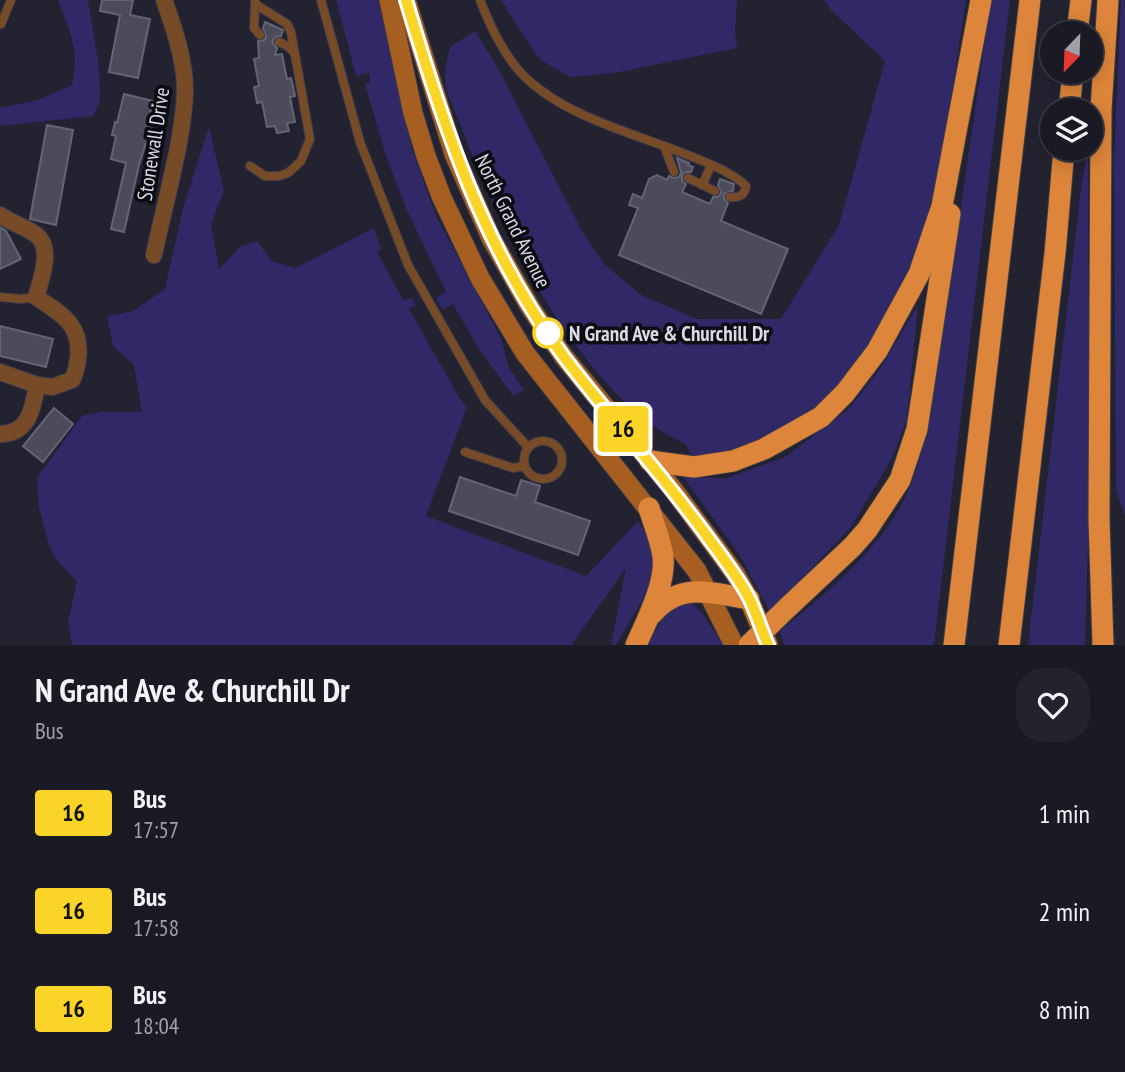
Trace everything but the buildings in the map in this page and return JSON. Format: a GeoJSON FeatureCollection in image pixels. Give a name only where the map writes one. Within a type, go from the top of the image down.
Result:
{"type":"FeatureCollection","features":[{"type":"Feature","properties":{"kind":"highway"},"geometry":{"type":"LineString","coordinates":[[650,461],[694,467],[733,461],[764,449],[821,417],[845,393],[877,351],[919,274],[942,206],[981,0]]}},
{"type":"Feature","properties":{"kind":"highway"},"geometry":{"type":"LineString","coordinates":[[954,645],[1030,0]]}},
{"type":"Feature","properties":{"kind":"highway"},"geometry":{"type":"LineString","coordinates":[[1078,21],[1081,0]]}},
{"type":"Feature","properties":{"kind":"highway"},"geometry":{"type":"LineString","coordinates":[[1103,645],[1100,519],[1101,110],[1108,0]]}},
{"type":"Feature","properties":{"kind":"highway"},"geometry":{"type":"LineString","coordinates":[[749,645],[867,530],[881,511],[904,468],[916,429],[925,382],[952,205],[957,128]]}},
{"type":"Feature","properties":{"kind":"highway"},"geometry":{"type":"LineString","coordinates":[[1009,645],[1063,161]]}},
{"type":"Feature","properties":{"kind":"highway"},"geometry":{"type":"LineString","coordinates":[[636,645],[649,618],[664,563],[663,551],[649,508]]}},
{"type":"Feature","properties":{"kind":"highway"},"geometry":{"type":"LineString","coordinates":[[649,618],[660,604],[679,594],[694,591],[750,599]]}},
{"type":"Feature","properties":{"kind":"main road"},"geometry":{"type":"LineString","coordinates":[[389,0],[413,113],[426,156],[447,210],[480,278],[525,353],[697,571],[734,645]]}},
{"type":"Feature","properties":{"kind":"main road","name":"North Grand Avenue"},"geometry":{"type":"LineString","coordinates":[[406,0],[454,154],[491,238],[530,307],[564,357],[650,461],[728,565],[750,599],[768,645]]}},
{"type":"Feature","properties":{"kind":"street","name":"Stonewall Drive"},"geometry":{"type":"LineString","coordinates":[[154,255],[178,142],[185,88],[181,58],[164,0]]}},
{"type":"Feature","properties":{"kind":"street"},"geometry":{"type":"LineString","coordinates":[[0,215],[36,234],[41,241],[45,253],[36,298],[68,320],[78,340],[76,373],[72,380],[52,387],[37,385],[0,372]]}},
{"type":"Feature","properties":{"kind":"street"},"geometry":{"type":"LineString","coordinates":[[0,434],[10,434],[29,420],[37,385]]}},
{"type":"Feature","properties":{"kind":"lane"},"geometry":{"type":"LineString","coordinates":[[1,24],[11,0]]}},
{"type":"Feature","properties":{"kind":"lane"},"geometry":{"type":"LineString","coordinates":[[321,0],[360,142],[408,265],[485,400],[528,447]]}},
{"type":"Feature","properties":{"kind":"lane"},"geometry":{"type":"LineString","coordinates":[[480,0],[489,23],[524,77],[571,108],[740,180],[746,186],[742,195],[730,197]]}},
{"type":"Feature","properties":{"kind":"lane"},"geometry":{"type":"LineString","coordinates":[[255,2],[254,28],[260,35]]}},
{"type":"Feature","properties":{"kind":"lane"},"geometry":{"type":"LineString","coordinates":[[250,166],[265,176],[288,173],[301,161],[310,139],[291,32],[287,24],[255,2]]}},
{"type":"Feature","properties":{"kind":"lane"},"geometry":{"type":"LineString","coordinates":[[279,42],[289,47],[297,57]]}},
{"type":"Feature","properties":{"kind":"lane"},"geometry":{"type":"LineString","coordinates":[[664,146],[674,172]]}},
{"type":"Feature","properties":{"kind":"lane"},"geometry":{"type":"LineString","coordinates":[[702,185],[711,166]]}},
{"type":"Feature","properties":{"kind":"lane"},"geometry":{"type":"LineString","coordinates":[[688,178],[715,191]]}},
{"type":"Feature","properties":{"kind":"lane"},"geometry":{"type":"LineString","coordinates":[[0,297],[36,298]]}},
{"type":"Feature","properties":{"kind":"lane"},"geometry":{"type":"LineString","coordinates":[[539,441],[551,442],[560,451],[562,463],[557,474],[545,480],[532,477],[524,466],[523,460],[528,447],[539,441]]}},
{"type":"Feature","properties":{"kind":"lane"},"geometry":{"type":"LineString","coordinates":[[465,452],[513,468],[524,466]]}},
{"type":"Feature","properties":{"kind":"shaded area"},"geometry":{"type":"Polygon","coordinates":[[[58,0],[88,0],[99,66],[100,100],[93,116],[0,126],[0,108],[38,100],[72,85],[74,52],[58,0]]]}},
{"type":"Feature","properties":{"kind":"shaded area"},"geometry":{"type":"Polygon","coordinates":[[[336,0],[378,0],[412,149],[436,216],[501,338],[509,368],[524,390],[513,396],[477,346],[453,304],[442,310],[436,298],[446,292],[405,206],[386,156],[365,84],[370,82],[369,73],[356,76],[336,0]]]}},
{"type":"Feature","properties":{"kind":"shaded area"},"geometry":{"type":"Polygon","coordinates":[[[501,0],[737,0],[737,48],[614,73],[570,77],[538,58],[501,0]]]}},
{"type":"Feature","properties":{"kind":"shaded area"},"geometry":{"type":"Polygon","coordinates":[[[824,0],[966,0],[942,157],[920,244],[884,322],[854,367],[823,400],[793,424],[761,441],[722,454],[693,459],[686,444],[650,423],[615,391],[582,353],[551,310],[500,217],[450,98],[445,78],[450,47],[475,31],[498,68],[583,233],[605,265],[643,296],[697,319],[781,319],[839,225],[885,61],[831,10],[824,0]]]}},
{"type":"Feature","properties":{"kind":"shaded area"},"geometry":{"type":"Polygon","coordinates":[[[991,0],[1010,0],[934,645],[784,645],[780,631],[840,580],[876,542],[892,521],[915,474],[931,412],[991,0]]]}},
{"type":"Feature","properties":{"kind":"shaded area"},"geometry":{"type":"Polygon","coordinates":[[[1121,0],[1125,0],[1125,515],[1116,490],[1114,159],[1121,0]]]}},
{"type":"Feature","properties":{"kind":"shaded area"},"geometry":{"type":"Polygon","coordinates":[[[209,127],[224,191],[211,224],[219,269],[241,246],[257,241],[272,261],[295,268],[374,228],[381,249],[377,252],[403,300],[412,298],[416,305],[409,309],[467,407],[426,516],[586,576],[638,521],[648,538],[652,570],[642,600],[616,645],[611,645],[626,568],[571,645],[72,645],[68,622],[77,581],[55,558],[49,545],[39,508],[39,475],[82,416],[101,412],[142,412],[134,365],[113,346],[107,316],[133,311],[165,289],[183,208],[209,127]]]}},
{"type":"Feature","properties":{"kind":"shaded area"},"geometry":{"type":"Polygon","coordinates":[[[1086,161],[1088,161],[1089,507],[1085,645],[1028,645],[1086,161]]]}},
{"type":"Feature","properties":{"kind":"shaded area"},"geometry":{"type":"Polygon","coordinates":[[[918,305],[907,419],[892,458],[851,527],[770,612],[739,554],[683,477],[727,478],[785,457],[849,409],[882,366],[918,305]]]}},
{"type":"Feature","properties":{"kind":"shaded area"},"geometry":{"type":"Polygon","coordinates":[[[691,603],[702,613],[724,645],[648,645],[669,612],[691,603]]]}},
{"type":"Feature","properties":{"kind":"bus line","name":"16"},"geometry":{"type":"LineString","coordinates":[[406,0],[454,154],[491,238],[509,271],[564,357],[672,488],[736,575],[750,599],[768,645]]}},
{"type":"Feature","properties":{"kind":"place","name":"N Grand Ave & Churchill Dr"},"geometry":{"type":"Point","coordinates":[548,333]}}]}
